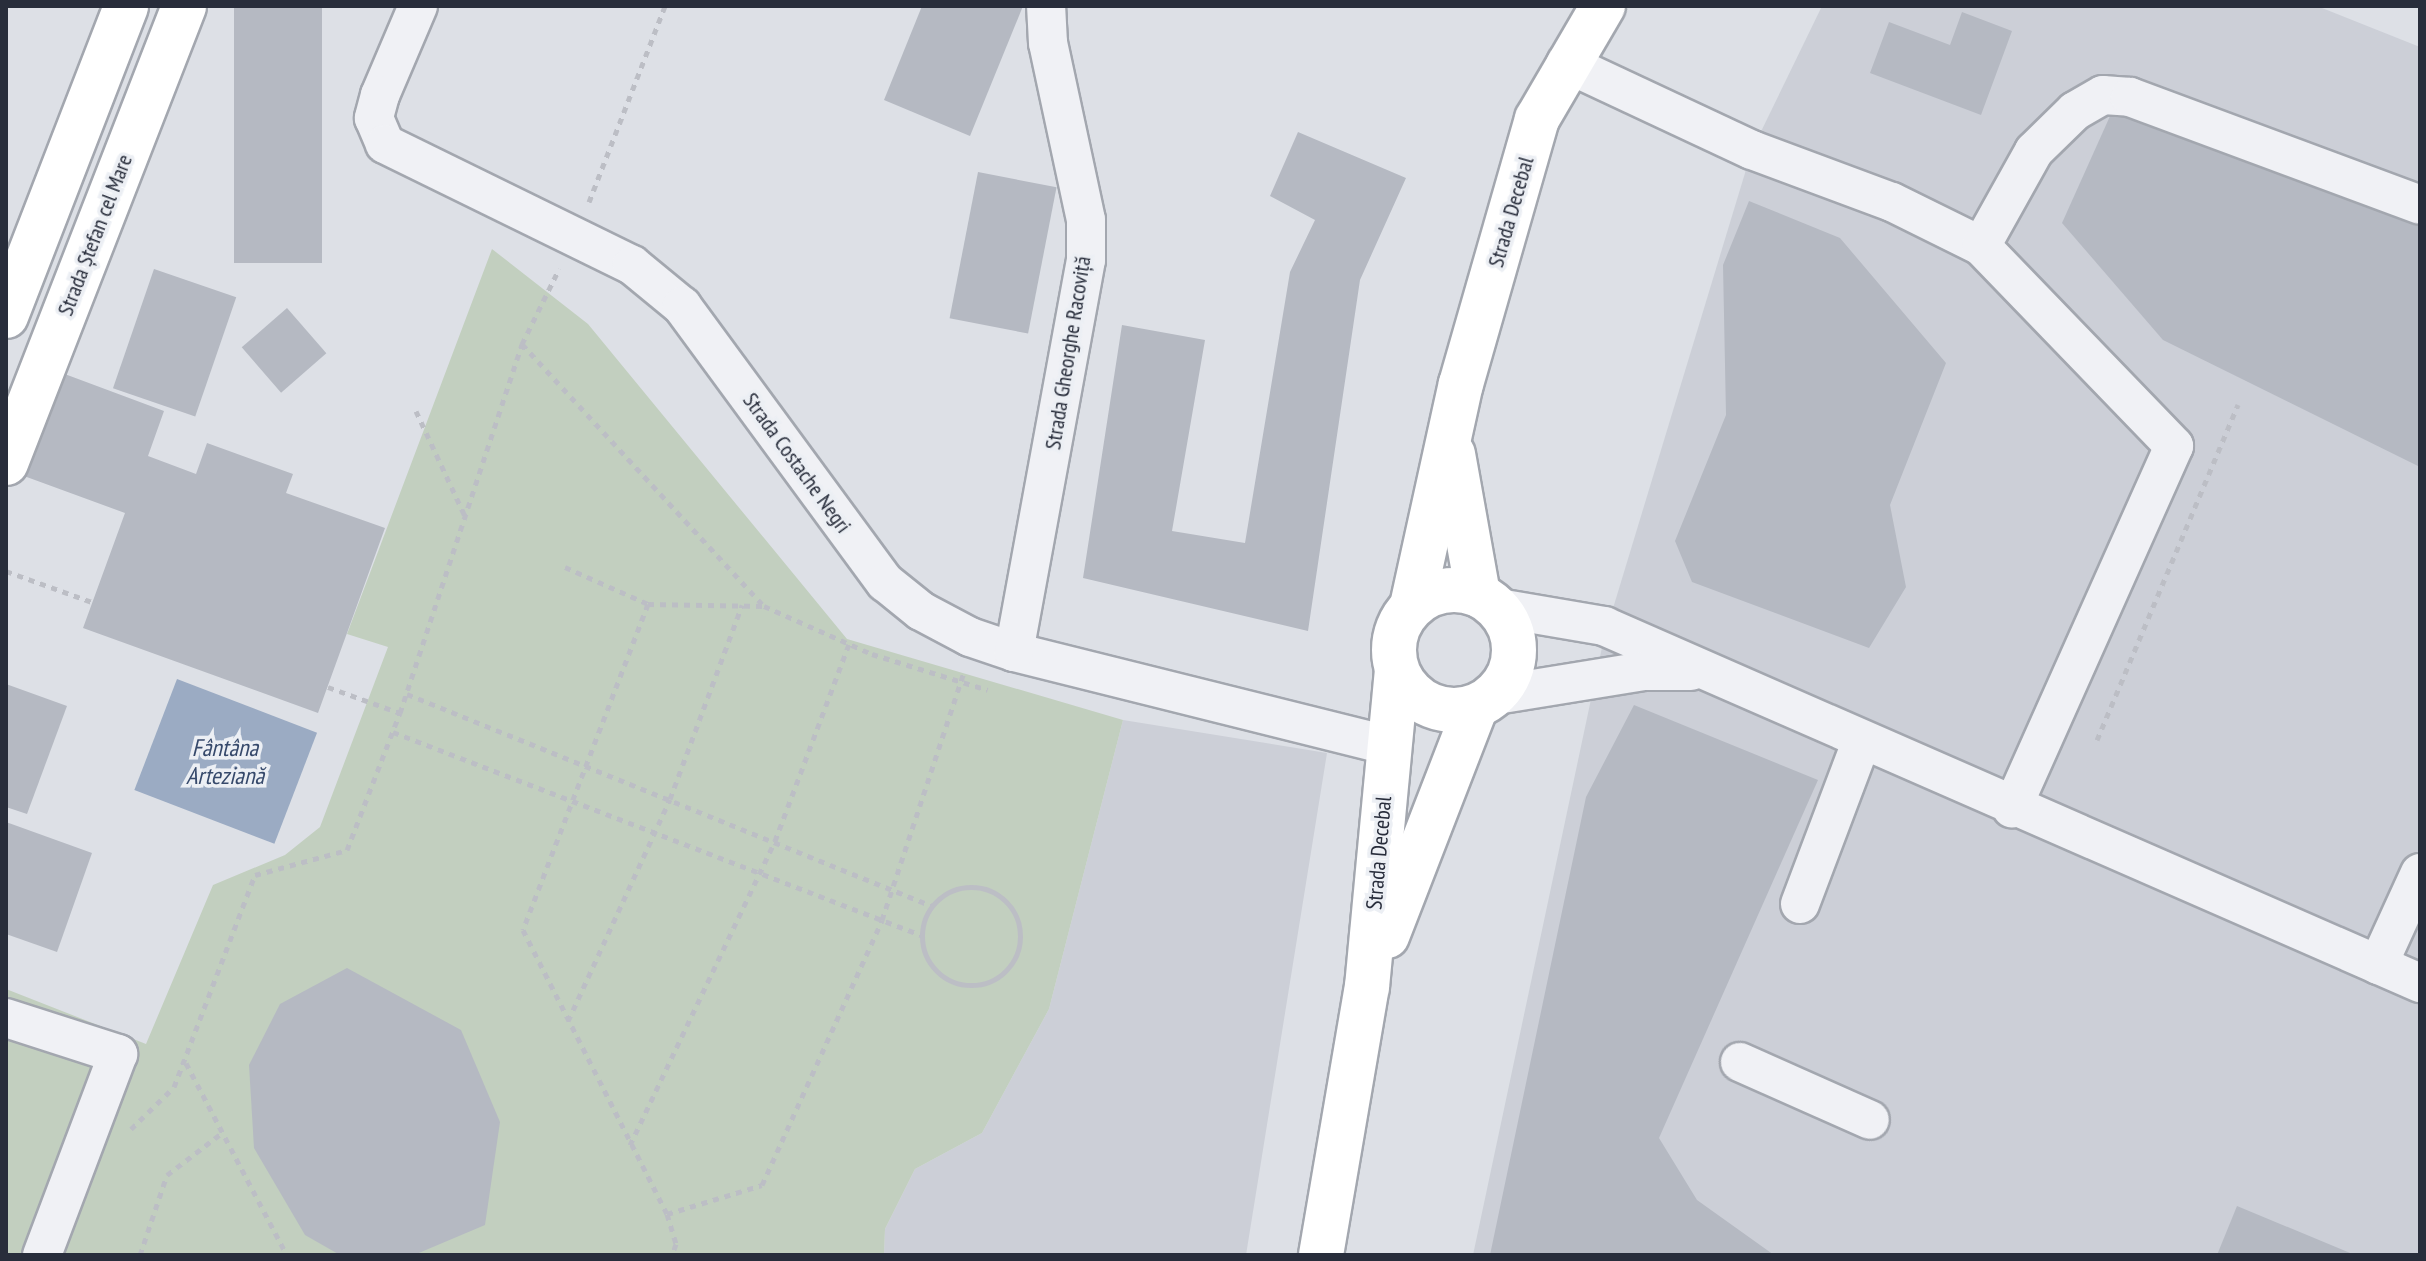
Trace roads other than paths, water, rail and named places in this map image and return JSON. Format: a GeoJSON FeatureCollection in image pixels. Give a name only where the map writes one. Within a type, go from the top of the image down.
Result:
{"type":"FeatureCollection","features":[{"type":"Feature","properties":{"kind":"main road"},"geometry":{"type":"LineString","coordinates":[[6,316],[126,6]]}},
{"type":"Feature","properties":{"kind":"main road","name":"Strada Decebal"},"geometry":{"type":"LineString","coordinates":[[1412,606],[1449,432],[1537,119],[1566,63],[1603,6]]}},
{"type":"Feature","properties":{"kind":"main road","name":"Strada Ștefan cel Mare"},"geometry":{"type":"LineString","coordinates":[[6,463],[180,16]]}},
{"type":"Feature","properties":{"kind":"main road","name":"Strada Decebal"},"geometry":{"type":"LineString","coordinates":[[1449,432],[1488,602]]}},
{"type":"Feature","properties":{"kind":"main road"},"geometry":{"type":"LineString","coordinates":[[1444,592],[1488,602],[1511,628],[1515,652],[1510,675],[1486,701],[1452,711],[1429,706],[1409,692],[1397,672],[1395,637],[1412,606],[1444,592]]}},
{"type":"Feature","properties":{"kind":"main road","name":"Strada Decebal"},"geometry":{"type":"LineString","coordinates":[[1321,1255],[1367,987],[1397,672]]}},
{"type":"Feature","properties":{"kind":"main road","name":"Strada Decebal"},"geometry":{"type":"LineString","coordinates":[[1367,987],[1486,701]]}},
{"type":"Feature","properties":{"kind":"street"},"geometry":{"type":"LineString","coordinates":[[126,6],[180,16]]}},
{"type":"Feature","properties":{"kind":"street","name":"Strada Costache Negri"},"geometry":{"type":"LineString","coordinates":[[418,6],[380,95],[374,118],[385,144],[632,265],[682,306],[885,582],[921,611],[970,637],[1014,652],[1390,746]]}},
{"type":"Feature","properties":{"kind":"street","name":"Strada Gheorghe Racoviță"},"geometry":{"type":"LineString","coordinates":[[1014,652],[1086,260],[1086,220],[1048,43],[1046,6]]}},
{"type":"Feature","properties":{"kind":"street"},"geometry":{"type":"LineString","coordinates":[[1566,63],[1752,150],[1892,202],[1981,246],[2174,446],[2012,808]]}},
{"type":"Feature","properties":{"kind":"street"},"geometry":{"type":"LineString","coordinates":[[1981,246],[2034,151],[2075,111],[2103,95],[2130,97],[2420,205]]}},
{"type":"Feature","properties":{"kind":"street"},"geometry":{"type":"LineString","coordinates":[[1488,602],[1604,626],[2012,808],[2420,983]]}},
{"type":"Feature","properties":{"kind":"street"},"geometry":{"type":"LineString","coordinates":[[1486,701],[1644,671],[1701,671]]}},
{"type":"Feature","properties":{"kind":"street"},"geometry":{"type":"LineString","coordinates":[[1800,904],[1862,740]]}},
{"type":"Feature","properties":{"kind":"street"},"geometry":{"type":"LineString","coordinates":[[2378,965],[2420,873]]}},
{"type":"Feature","properties":{"kind":"street"},"geometry":{"type":"LineString","coordinates":[[6,1018],[118,1054],[42,1255]]}},
{"type":"Feature","properties":{"kind":"street"},"geometry":{"type":"LineString","coordinates":[[1740,1062],[1870,1120]]}},
{"type":"Feature","properties":{"kind":"water","name":"Fântâna Arteziană"},"geometry":{"type":"Polygon","coordinates":[[[177,679],[317,733],[274,844],[134,790],[177,679]]]}}]}
